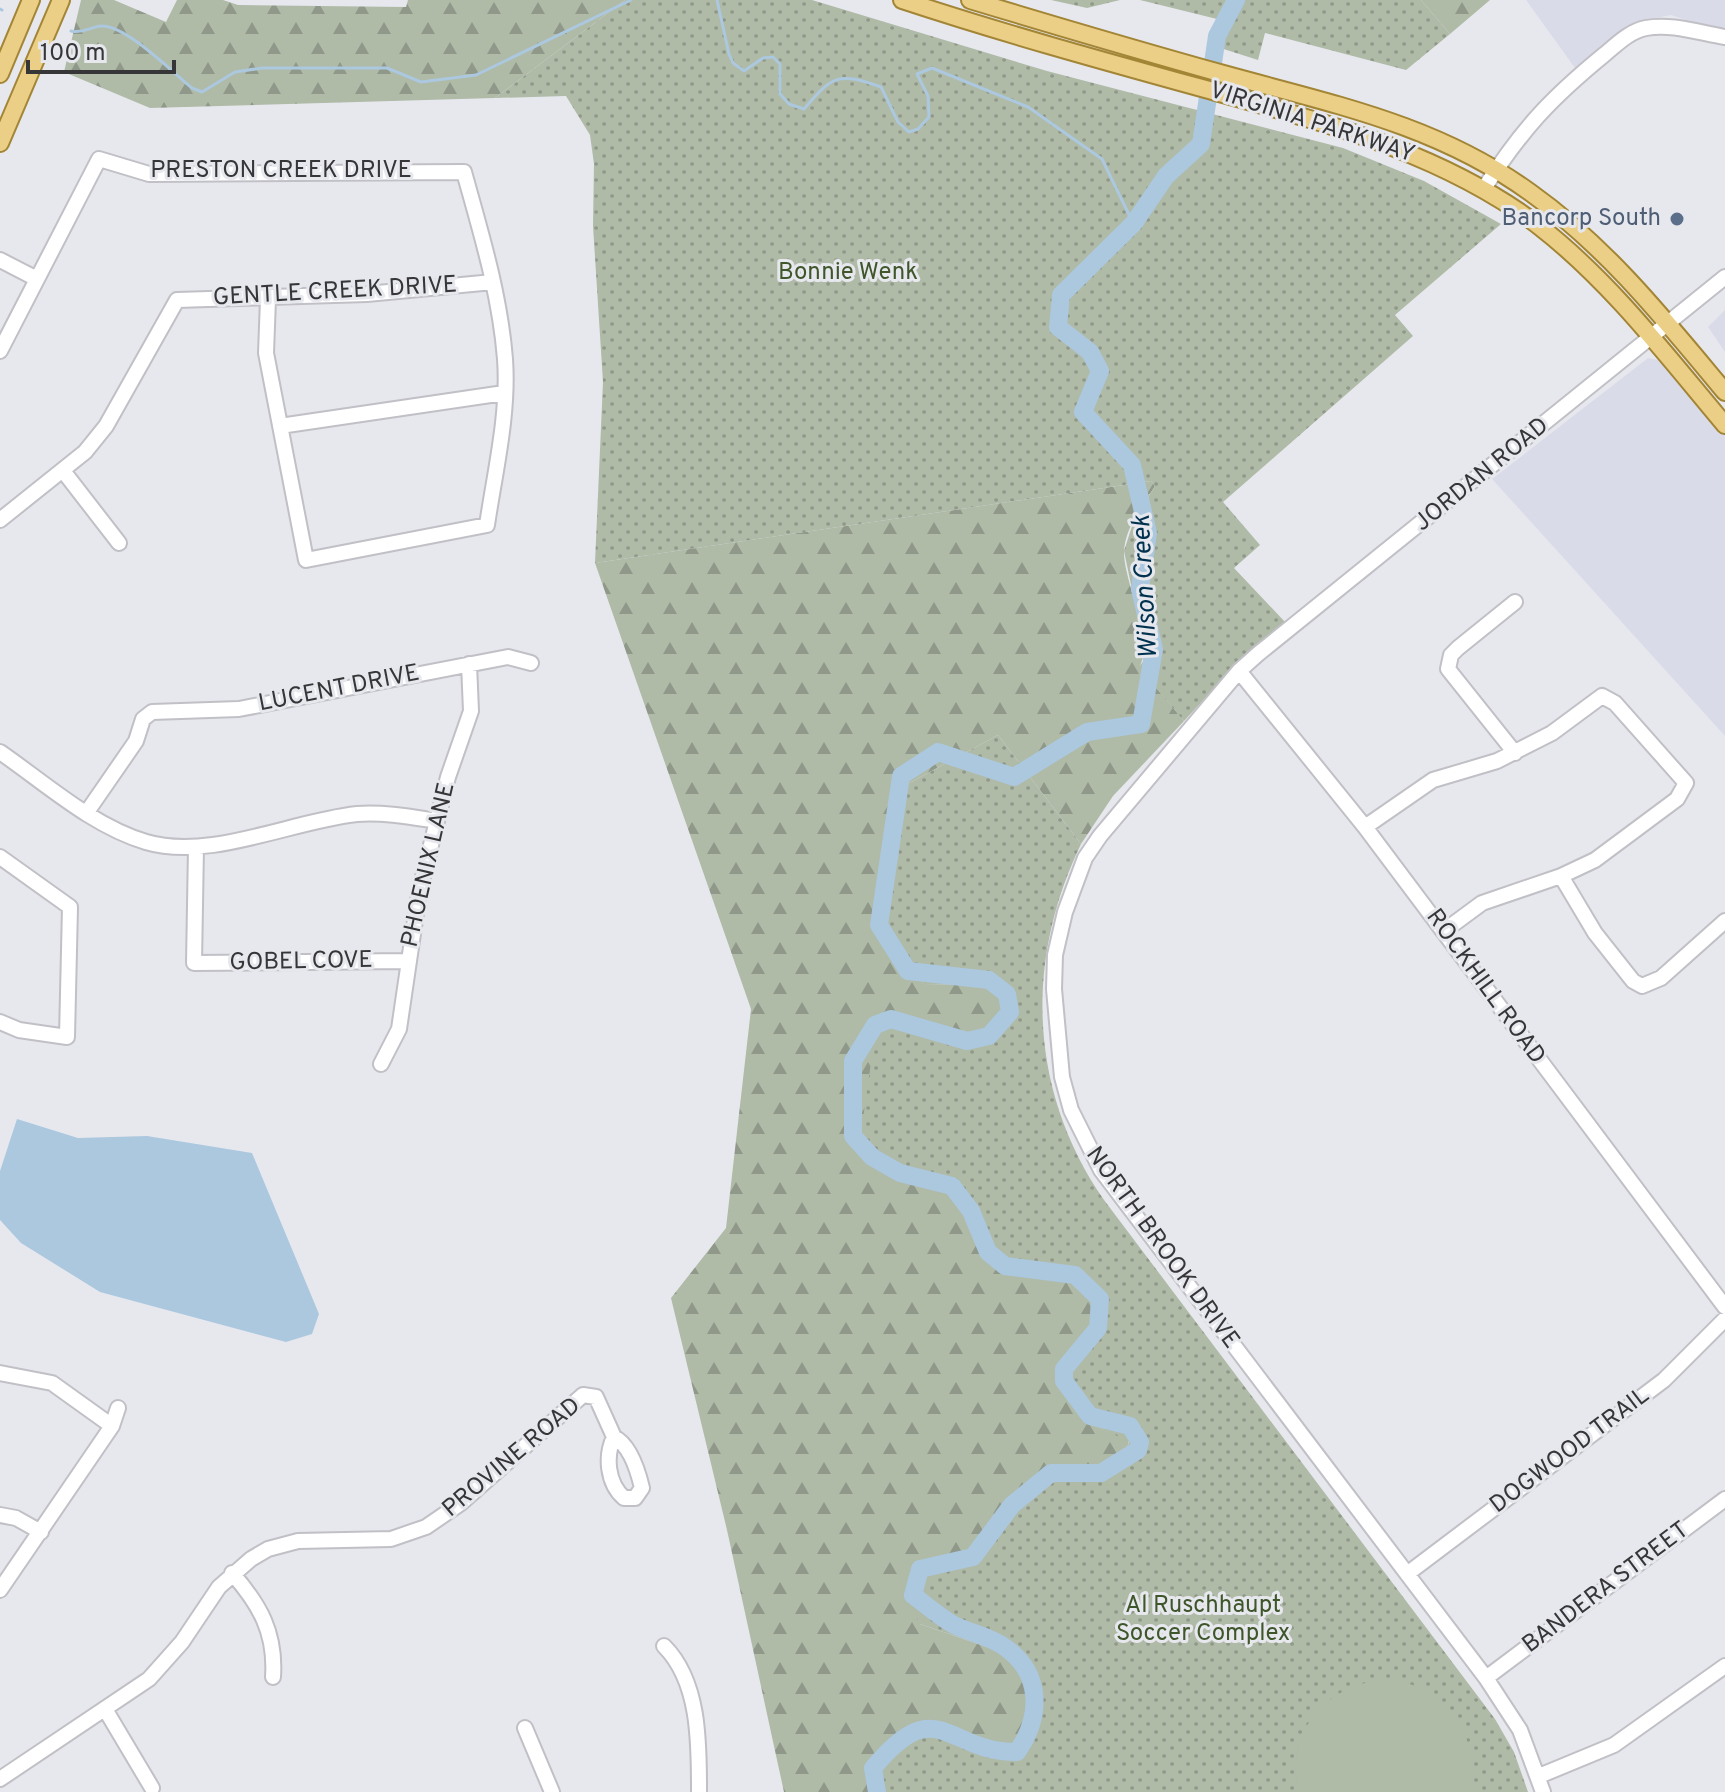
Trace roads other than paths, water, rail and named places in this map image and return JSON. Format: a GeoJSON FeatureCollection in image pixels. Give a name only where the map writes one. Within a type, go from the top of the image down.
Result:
{"type":"FeatureCollection","features":[{"type":"Feature","properties":{"kind":"main road"},"geometry":{"type":"LineString","coordinates":[[0,74],[31,0]]}},
{"type":"Feature","properties":{"kind":"main road"},"geometry":{"type":"LineString","coordinates":[[0,143],[61,0]]}},
{"type":"Feature","properties":{"kind":"main road","name":"VIRGINIA PARKWAY"},"geometry":{"type":"LineString","coordinates":[[902,0],[1295,114],[1414,155],[1483,190],[1539,226],[1583,263],[1725,425]]}},
{"type":"Feature","properties":{"kind":"main road","name":"VIRGINIA PARKWAY"},"geometry":{"type":"LineString","coordinates":[[970,0],[1417,129],[1496,170],[1585,236],[1668,324],[1725,392]]}},
{"type":"Feature","properties":{"kind":"street"},"geometry":{"type":"LineString","coordinates":[[1483,190],[1552,97],[1628,36],[1644,28],[1666,27],[1725,37]]}},
{"type":"Feature","properties":{"kind":"street","name":"PRESTON CREEK DRIVE"},"geometry":{"type":"LineString","coordinates":[[37,279],[99,159],[149,174],[464,172],[493,282]]}},
{"type":"Feature","properties":{"kind":"street"},"geometry":{"type":"LineString","coordinates":[[0,260],[37,279],[0,351]]}},
{"type":"Feature","properties":{"kind":"street","name":"JORDAN ROAD"},"geometry":{"type":"LineString","coordinates":[[1239,671],[1725,277]]}},
{"type":"Feature","properties":{"kind":"street"},"geometry":{"type":"LineString","coordinates":[[268,299],[266,353],[306,560],[487,525],[504,393],[505,360],[493,282]]}},
{"type":"Feature","properties":{"kind":"street","name":"GENTLE CREEK DRIVE"},"geometry":{"type":"LineString","coordinates":[[64,472],[106,426],[177,300],[268,299],[493,282]]}},
{"type":"Feature","properties":{"kind":"street"},"geometry":{"type":"LineString","coordinates":[[280,426],[504,393]]}},
{"type":"Feature","properties":{"kind":"street"},"geometry":{"type":"LineString","coordinates":[[0,520],[64,472],[119,543]]}},
{"type":"Feature","properties":{"kind":"street"},"geometry":{"type":"LineString","coordinates":[[1515,602],[1458,648],[1448,665],[1456,684],[1515,753]]}},
{"type":"Feature","properties":{"kind":"street","name":"LUCENT DRIVE"},"geometry":{"type":"LineString","coordinates":[[87,812],[136,741],[146,716],[152,712],[239,709],[508,657],[531,663]]}},
{"type":"Feature","properties":{"kind":"street","name":"PHOENIX LANE"},"geometry":{"type":"LineString","coordinates":[[381,1064],[399,1029],[419,893],[437,821],[471,711],[469,664]]}},
{"type":"Feature","properties":{"kind":"street","name":"ROCKHILL ROAD"},"geometry":{"type":"LineString","coordinates":[[1239,671],[1365,827],[1725,1307]]}},
{"type":"Feature","properties":{"kind":"street","name":"NORTH BROOK DRIVE"},"geometry":{"type":"LineString","coordinates":[[1239,671],[1100,836],[1073,886],[1055,955],[1054,989],[1062,1077],[1071,1110],[1101,1170],[1486,1678],[1520,1730],[1543,1792]]}},
{"type":"Feature","properties":{"kind":"street"},"geometry":{"type":"LineString","coordinates":[[1365,827],[1433,780],[1515,753],[1563,726],[1602,696],[1615,703],[1686,783],[1684,793],[1627,839],[1561,876],[1482,903],[1444,931]]}},
{"type":"Feature","properties":{"kind":"street"},"geometry":{"type":"LineString","coordinates":[[0,752],[87,812],[145,842],[196,847],[359,814],[437,821]]}},
{"type":"Feature","properties":{"kind":"street","name":"GOBEL COVE"},"geometry":{"type":"LineString","coordinates":[[196,847],[194,963],[407,961]]}},
{"type":"Feature","properties":{"kind":"street"},"geometry":{"type":"LineString","coordinates":[[0,857],[70,907],[67,1037],[19,1030],[0,1022]]}},
{"type":"Feature","properties":{"kind":"street"},"geometry":{"type":"LineString","coordinates":[[1561,876],[1595,933],[1642,986],[1661,978],[1725,921]]}},
{"type":"Feature","properties":{"kind":"street","name":"DOGWOOD TRAIL"},"geometry":{"type":"LineString","coordinates":[[1407,1574],[1664,1380],[1725,1319]]}},
{"type":"Feature","properties":{"kind":"street"},"geometry":{"type":"LineString","coordinates":[[0,1373],[52,1383],[112,1426]]}},
{"type":"Feature","properties":{"kind":"street","name":"PROVINE ROAD"},"geometry":{"type":"LineString","coordinates":[[0,1779],[159,1670],[232,1573],[280,1545],[313,1540],[391,1539],[426,1527],[461,1503],[574,1401],[591,1395],[601,1402],[614,1437]]}},
{"type":"Feature","properties":{"kind":"street"},"geometry":{"type":"LineString","coordinates":[[0,1590],[112,1426],[118,1408]]}},
{"type":"Feature","properties":{"kind":"street","name":"BANDERA STREET"},"geometry":{"type":"LineString","coordinates":[[1486,1678],[1725,1499]]}},
{"type":"Feature","properties":{"kind":"street"},"geometry":{"type":"LineString","coordinates":[[0,1515],[16,1518],[41,1532]]}},
{"type":"Feature","properties":{"kind":"street"},"geometry":{"type":"LineString","coordinates":[[232,1573],[254,1599],[268,1627],[273,1677]]}},
{"type":"Feature","properties":{"kind":"street"},"geometry":{"type":"LineString","coordinates":[[664,1646],[677,1659],[695,1713],[699,1792]]}},
{"type":"Feature","properties":{"kind":"street"},"geometry":{"type":"LineString","coordinates":[[1539,1776],[1614,1745],[1725,1666]]}},
{"type":"Feature","properties":{"kind":"street"},"geometry":{"type":"LineString","coordinates":[[105,1709],[152,1788]]}},
{"type":"Feature","properties":{"kind":"street"},"geometry":{"type":"LineString","coordinates":[[525,1728],[552,1792]]}},
{"type":"Feature","properties":{"kind":"water"},"geometry":{"type":"Polygon","coordinates":[[[17,1119],[78,1138],[147,1136],[252,1153],[319,1314],[312,1334],[286,1342],[100,1292],[21,1243],[0,1220],[0,1171],[17,1119]]]}},
{"type":"Feature","properties":{"kind":"waterway"},"geometry":{"type":"LineString","coordinates":[[71,31],[102,26],[124,33],[192,88],[202,92],[235,72],[262,68],[387,68],[421,82],[476,75],[631,0]]}},
{"type":"Feature","properties":{"kind":"waterway"},"geometry":{"type":"LineString","coordinates":[[717,0],[733,63],[744,71],[763,58],[773,57],[780,64],[780,94],[789,104],[804,109],[830,83],[845,78],[855,79],[881,87],[898,122],[909,132],[918,129],[929,117],[928,96],[917,74],[932,68],[1028,107],[1102,159],[1133,223]]}},
{"type":"Feature","properties":{"kind":"waterway","name":"Wilson Creek"},"geometry":{"type":"LineString","coordinates":[[877,1792],[873,1768],[895,1745],[913,1733],[928,1729],[942,1731],[973,1744],[1017,1752],[1031,1725],[1034,1711],[1032,1684],[1018,1659],[1000,1644],[949,1622],[913,1595],[920,1569],[973,1557],[1012,1505],[1051,1473],[1101,1473],[1138,1450],[1140,1442],[1130,1426],[1090,1416],[1064,1381],[1064,1369],[1098,1328],[1100,1299],[1075,1275],[1005,1266],[988,1252],[971,1211],[952,1186],[900,1173],[872,1157],[853,1136],[853,1061],[875,1025],[891,1019],[967,1041],[989,1036],[1010,1012],[1007,994],[989,980],[908,971],[879,925],[901,776],[938,752],[1014,777],[1087,732],[1141,724],[1154,649],[1140,589],[1148,533],[1132,465],[1083,412],[1100,371],[1090,352],[1058,327],[1061,295],[1134,223],[1166,176],[1201,144],[1217,36],[1236,0]]}},
{"type":"Feature","properties":{"kind":"place","name":"Bancorp South"},"geometry":{"type":"Point","coordinates":[1677,219]}},
{"type":"Feature","properties":{"kind":"park label","name":"Bonnie Wenk"},"geometry":{"type":"Point","coordinates":[848,273]}},
{"type":"Feature","properties":{"kind":"park label","name":"Al Ruschhaupt Soccer Complex"},"geometry":{"type":"Point","coordinates":[1203,1620]}}]}
